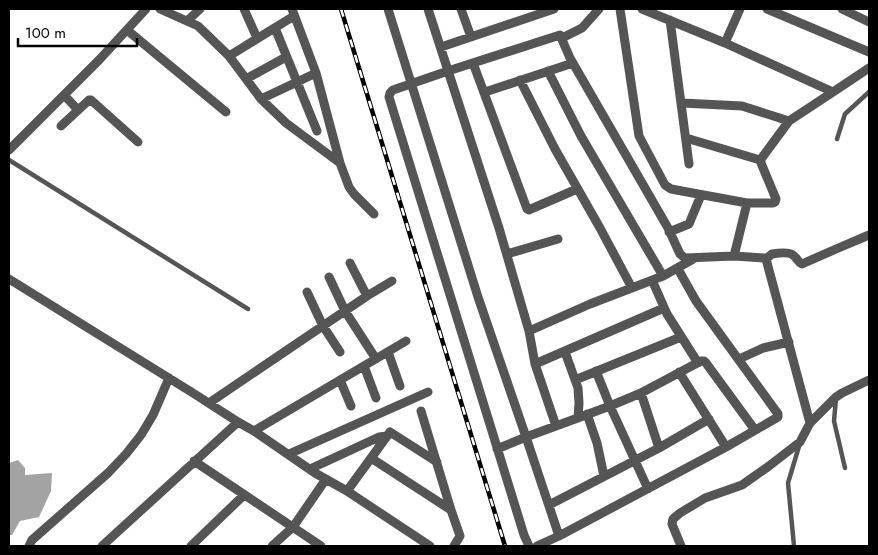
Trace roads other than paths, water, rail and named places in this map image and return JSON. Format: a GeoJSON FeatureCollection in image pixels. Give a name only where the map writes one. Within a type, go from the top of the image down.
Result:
{"type":"FeatureCollection","features":[{"type":"Feature","properties":{"kind":"street"},"geometry":{"type":"LineString","coordinates":[[9,150],[146,9]]}},
{"type":"Feature","properties":{"kind":"street"},"geometry":{"type":"LineString","coordinates":[[160,9],[198,26],[229,56],[261,98],[286,123],[340,163]]}},
{"type":"Feature","properties":{"kind":"street"},"geometry":{"type":"LineString","coordinates":[[187,21],[200,9]]}},
{"type":"Feature","properties":{"kind":"street"},"geometry":{"type":"LineString","coordinates":[[244,9],[257,38]]}},
{"type":"Feature","properties":{"kind":"street"},"geometry":{"type":"LineString","coordinates":[[388,9],[478,298],[559,536]]}},
{"type":"Feature","properties":{"kind":"street"},"geometry":{"type":"LineString","coordinates":[[428,9],[507,254],[529,331],[535,364],[556,426]]}},
{"type":"Feature","properties":{"kind":"street"},"geometry":{"type":"LineString","coordinates":[[461,9],[471,37]]}},
{"type":"Feature","properties":{"kind":"street"},"geometry":{"type":"LineString","coordinates":[[441,47],[554,9]]}},
{"type":"Feature","properties":{"kind":"street"},"geometry":{"type":"LineString","coordinates":[[562,38],[582,28],[599,9]]}},
{"type":"Feature","properties":{"kind":"street"},"geometry":{"type":"LineString","coordinates":[[620,9],[639,132],[668,188],[747,203],[773,203],[776,201],[760,160]]}},
{"type":"Feature","properties":{"kind":"street"},"geometry":{"type":"LineString","coordinates":[[642,9],[725,43],[834,92]]}},
{"type":"Feature","properties":{"kind":"street"},"geometry":{"type":"LineString","coordinates":[[725,43],[740,9]]}},
{"type":"Feature","properties":{"kind":"street"},"geometry":{"type":"LineString","coordinates":[[767,9],[869,52]]}},
{"type":"Feature","properties":{"kind":"street"},"geometry":{"type":"LineString","coordinates":[[842,9],[869,22]]}},
{"type":"Feature","properties":{"kind":"street"},"geometry":{"type":"LineString","coordinates":[[229,56],[275,28],[293,12],[316,73],[340,163],[351,191],[374,214]]}},
{"type":"Feature","properties":{"kind":"street"},"geometry":{"type":"LineString","coordinates":[[670,20],[689,164]]}},
{"type":"Feature","properties":{"kind":"street"},"geometry":{"type":"LineString","coordinates":[[275,28],[317,131]]}},
{"type":"Feature","properties":{"kind":"street"},"geometry":{"type":"LineString","coordinates":[[127,30],[226,112]]}},
{"type":"Feature","properties":{"kind":"street"},"geometry":{"type":"LineString","coordinates":[[529,546],[497,449],[390,93],[393,90],[473,62],[560,35],[573,63],[682,256],[685,258],[734,256],[766,259]]}},
{"type":"Feature","properties":{"kind":"street"},"geometry":{"type":"LineString","coordinates":[[246,79],[286,57]]}},
{"type":"Feature","properties":{"kind":"street"},"geometry":{"type":"LineString","coordinates":[[473,62],[527,209],[529,210],[578,188]]}},
{"type":"Feature","properties":{"kind":"street"},"geometry":{"type":"LineString","coordinates":[[485,92],[573,63]]}},
{"type":"Feature","properties":{"kind":"street"},"geometry":{"type":"LineString","coordinates":[[760,160],[789,121],[869,68]]}},
{"type":"Feature","properties":{"kind":"street"},"geometry":{"type":"LineString","coordinates":[[548,71],[582,136],[663,276]]}},
{"type":"Feature","properties":{"kind":"street"},"geometry":{"type":"LineString","coordinates":[[261,98],[316,73]]}},
{"type":"Feature","properties":{"kind":"street"},"geometry":{"type":"LineString","coordinates":[[520,80],[555,149],[632,288]]}},
{"type":"Feature","properties":{"kind":"street"},"geometry":{"type":"LineString","coordinates":[[64,95],[78,110]]}},
{"type":"Feature","properties":{"kind":"street"},"geometry":{"type":"LineString","coordinates":[[61,126],[87,101],[91,100],[138,142]]}},
{"type":"Feature","properties":{"kind":"street"},"geometry":{"type":"LineString","coordinates":[[682,102],[742,106],[789,121]]}},
{"type":"Feature","properties":{"kind":"street"},"geometry":{"type":"LineString","coordinates":[[686,138],[760,160]]}},
{"type":"Feature","properties":{"kind":"street"},"geometry":{"type":"LineString","coordinates":[[669,232],[689,224],[701,195]]}},
{"type":"Feature","properties":{"kind":"street"},"geometry":{"type":"LineString","coordinates":[[734,256],[747,203]]}},
{"type":"Feature","properties":{"kind":"street"},"geometry":{"type":"LineString","coordinates":[[766,259],[772,254],[790,254],[802,264],[869,235]]}},
{"type":"Feature","properties":{"kind":"street"},"geometry":{"type":"LineString","coordinates":[[507,254],[558,239]]}},
{"type":"Feature","properties":{"kind":"street"},"geometry":{"type":"LineString","coordinates":[[529,331],[590,304],[663,276],[695,258]]}},
{"type":"Feature","properties":{"kind":"street"},"geometry":{"type":"LineString","coordinates":[[766,259],[810,423]]}},
{"type":"Feature","properties":{"kind":"street"},"geometry":{"type":"LineString","coordinates":[[350,263],[367,296]]}},
{"type":"Feature","properties":{"kind":"street"},"geometry":{"type":"LineString","coordinates":[[537,546],[726,448],[777,418],[778,415],[699,305],[678,268]]}},
{"type":"Feature","properties":{"kind":"street"},"geometry":{"type":"LineString","coordinates":[[329,277],[345,311],[376,359]]}},
{"type":"Feature","properties":{"kind":"street"},"geometry":{"type":"LineString","coordinates":[[9,279],[254,431],[430,546]]}},
{"type":"Feature","properties":{"kind":"street"},"geometry":{"type":"LineString","coordinates":[[652,280],[664,308],[698,363]]}},
{"type":"Feature","properties":{"kind":"street"},"geometry":{"type":"LineString","coordinates":[[209,403],[392,281]]}},
{"type":"Feature","properties":{"kind":"street"},"geometry":{"type":"LineString","coordinates":[[307,292],[323,326],[340,352]]}},
{"type":"Feature","properties":{"kind":"street"},"geometry":{"type":"LineString","coordinates":[[535,364],[664,308]]}},
{"type":"Feature","properties":{"kind":"street"},"geometry":{"type":"LineString","coordinates":[[575,380],[681,336]]}},
{"type":"Feature","properties":{"kind":"street"},"geometry":{"type":"LineString","coordinates":[[254,431],[406,341]]}},
{"type":"Feature","properties":{"kind":"street"},"geometry":{"type":"LineString","coordinates":[[739,359],[764,348],[789,342]]}},
{"type":"Feature","properties":{"kind":"street"},"geometry":{"type":"LineString","coordinates":[[388,352],[400,386]]}},
{"type":"Feature","properties":{"kind":"street"},"geometry":{"type":"LineString","coordinates":[[565,352],[578,388],[582,416],[597,443],[604,476]]}},
{"type":"Feature","properties":{"kind":"street"},"geometry":{"type":"LineString","coordinates":[[497,449],[641,393],[701,361],[706,363],[755,430]]}},
{"type":"Feature","properties":{"kind":"street"},"geometry":{"type":"LineString","coordinates":[[364,366],[376,398]]}},
{"type":"Feature","properties":{"kind":"street"},"geometry":{"type":"LineString","coordinates":[[596,371],[648,489]]}},
{"type":"Feature","properties":{"kind":"street"},"geometry":{"type":"LineString","coordinates":[[679,372],[726,448]]}},
{"type":"Feature","properties":{"kind":"street"},"geometry":{"type":"LineString","coordinates":[[29,546],[32,540],[108,473],[141,435],[153,415],[169,378]]}},
{"type":"Feature","properties":{"kind":"street"},"geometry":{"type":"LineString","coordinates":[[340,380],[351,406]]}},
{"type":"Feature","properties":{"kind":"street"},"geometry":{"type":"LineString","coordinates":[[681,546],[672,524],[673,519],[680,512],[705,498],[744,484],[770,466],[800,442],[810,423],[836,397],[869,380]]}},
{"type":"Feature","properties":{"kind":"street"},"geometry":{"type":"LineString","coordinates":[[290,454],[428,392]]}},
{"type":"Feature","properties":{"kind":"street"},"geometry":{"type":"LineString","coordinates":[[641,393],[659,448]]}},
{"type":"Feature","properties":{"kind":"street"},"geometry":{"type":"LineString","coordinates":[[421,411],[450,510],[460,536],[454,546]]}},
{"type":"Feature","properties":{"kind":"street"},"geometry":{"type":"LineString","coordinates":[[549,505],[709,420]]}},
{"type":"Feature","properties":{"kind":"street"},"geometry":{"type":"LineString","coordinates":[[102,546],[238,422]]}},
{"type":"Feature","properties":{"kind":"street"},"geometry":{"type":"LineString","coordinates":[[347,491],[391,432],[437,462]]}},
{"type":"Feature","properties":{"kind":"street"},"geometry":{"type":"LineString","coordinates":[[310,469],[378,437],[387,436]]}},
{"type":"Feature","properties":{"kind":"street"},"geometry":{"type":"LineString","coordinates":[[371,458],[450,510]]}},
{"type":"Feature","properties":{"kind":"street"},"geometry":{"type":"LineString","coordinates":[[194,461],[321,546]]}},
{"type":"Feature","properties":{"kind":"street"},"geometry":{"type":"LineString","coordinates":[[272,546],[293,527],[326,479]]}},
{"type":"Feature","properties":{"kind":"street"},"geometry":{"type":"LineString","coordinates":[[190,546],[244,495]]}},
{"type":"Feature","properties":{"kind":"lane"},"geometry":{"type":"LineString","coordinates":[[837,139],[845,114],[869,92]]}},
{"type":"Feature","properties":{"kind":"lane"},"geometry":{"type":"LineString","coordinates":[[9,160],[248,310]]}},
{"type":"Feature","properties":{"kind":"lane"},"geometry":{"type":"LineString","coordinates":[[836,397],[834,420],[845,468]]}},
{"type":"Feature","properties":{"kind":"lane"},"geometry":{"type":"LineString","coordinates":[[794,546],[788,483],[800,442]]}},
{"type":"Feature","properties":{"kind":"railway"},"geometry":{"type":"LineString","coordinates":[[341,9],[505,546]]}}]}
